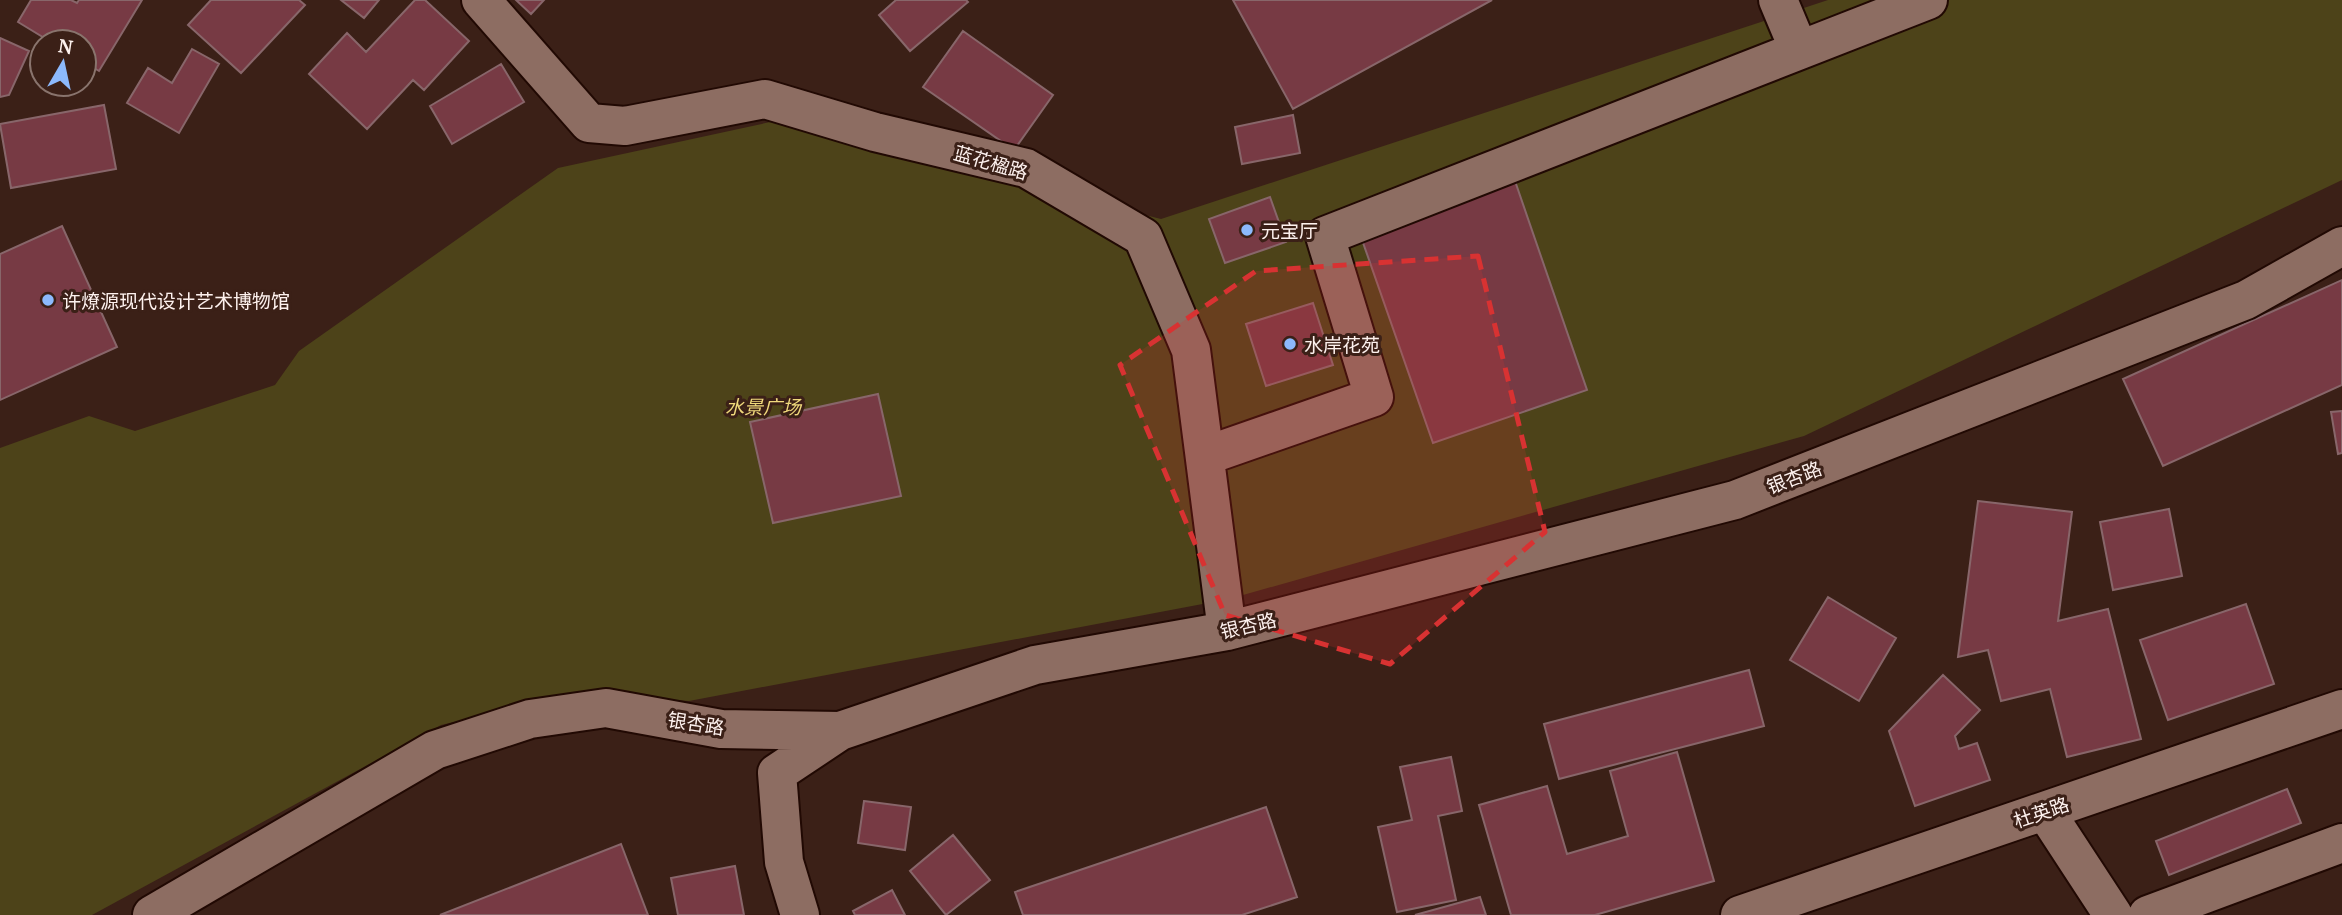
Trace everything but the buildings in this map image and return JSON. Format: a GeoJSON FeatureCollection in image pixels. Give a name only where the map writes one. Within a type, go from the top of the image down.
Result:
{"type":"FeatureCollection","features":[{"type":"Feature","properties":{"kind":"street","name":"蓝花楹路"},"geometry":{"type":"LineString","coordinates":[[481,0],[589,123],[625,126],[765,99],[874,132],[1026,169],[1143,237],[1191,350],[1227,631]]}},
{"type":"Feature","properties":{"kind":"street"},"geometry":{"type":"LineString","coordinates":[[1778,0],[1800,50]]}},
{"type":"Feature","properties":{"kind":"street"},"geometry":{"type":"LineString","coordinates":[[1205,456],[1374,397],[1325,236],[1928,0]]}},
{"type":"Feature","properties":{"kind":"street","name":"银杏路"},"geometry":{"type":"LineString","coordinates":[[152,915],[435,750],[530,719],[606,708],[721,729],[840,731],[1035,665],[1227,631],[1735,500],[2246,300],[2342,246]]}},
{"type":"Feature","properties":{"kind":"street","name":"杜英路"},"geometry":{"type":"LineString","coordinates":[[1740,915],[2342,709]]}},
{"type":"Feature","properties":{"kind":"street"},"geometry":{"type":"LineString","coordinates":[[800,915],[784,862],[777,773],[840,731]]}},
{"type":"Feature","properties":{"kind":"street"},"geometry":{"type":"LineString","coordinates":[[2045,810],[2113,915]]}},
{"type":"Feature","properties":{"kind":"street"},"geometry":{"type":"LineString","coordinates":[[2148,915],[2342,843]]}},
{"type":"Feature","properties":{"kind":"highlighted area"},"geometry":{"type":"Polygon","coordinates":[[[1478,256],[1545,532],[1390,664],[1225,615],[1120,365],[1256,271],[1478,256]]]}},
{"type":"Feature","properties":{"kind":"green space","name":"水景广场"},"geometry":{"type":"Polygon","coordinates":[[[1828,0],[2342,0],[2342,180],[1804,436],[1229,599],[689,701],[574,694],[441,725],[92,915],[0,915],[0,448],[89,416],[135,431],[275,385],[299,351],[558,168],[775,121],[1161,219],[1828,0]]]}},
{"type":"Feature","properties":{"kind":"place","name":"元宝厅"},"geometry":{"type":"Point","coordinates":[1247,230]}},
{"type":"Feature","properties":{"kind":"place","name":"许燎源现代设计艺术博物馆"},"geometry":{"type":"Point","coordinates":[48,300]}},
{"type":"Feature","properties":{"kind":"place","name":"水岸花苑"},"geometry":{"type":"Point","coordinates":[1290,344]}}]}
